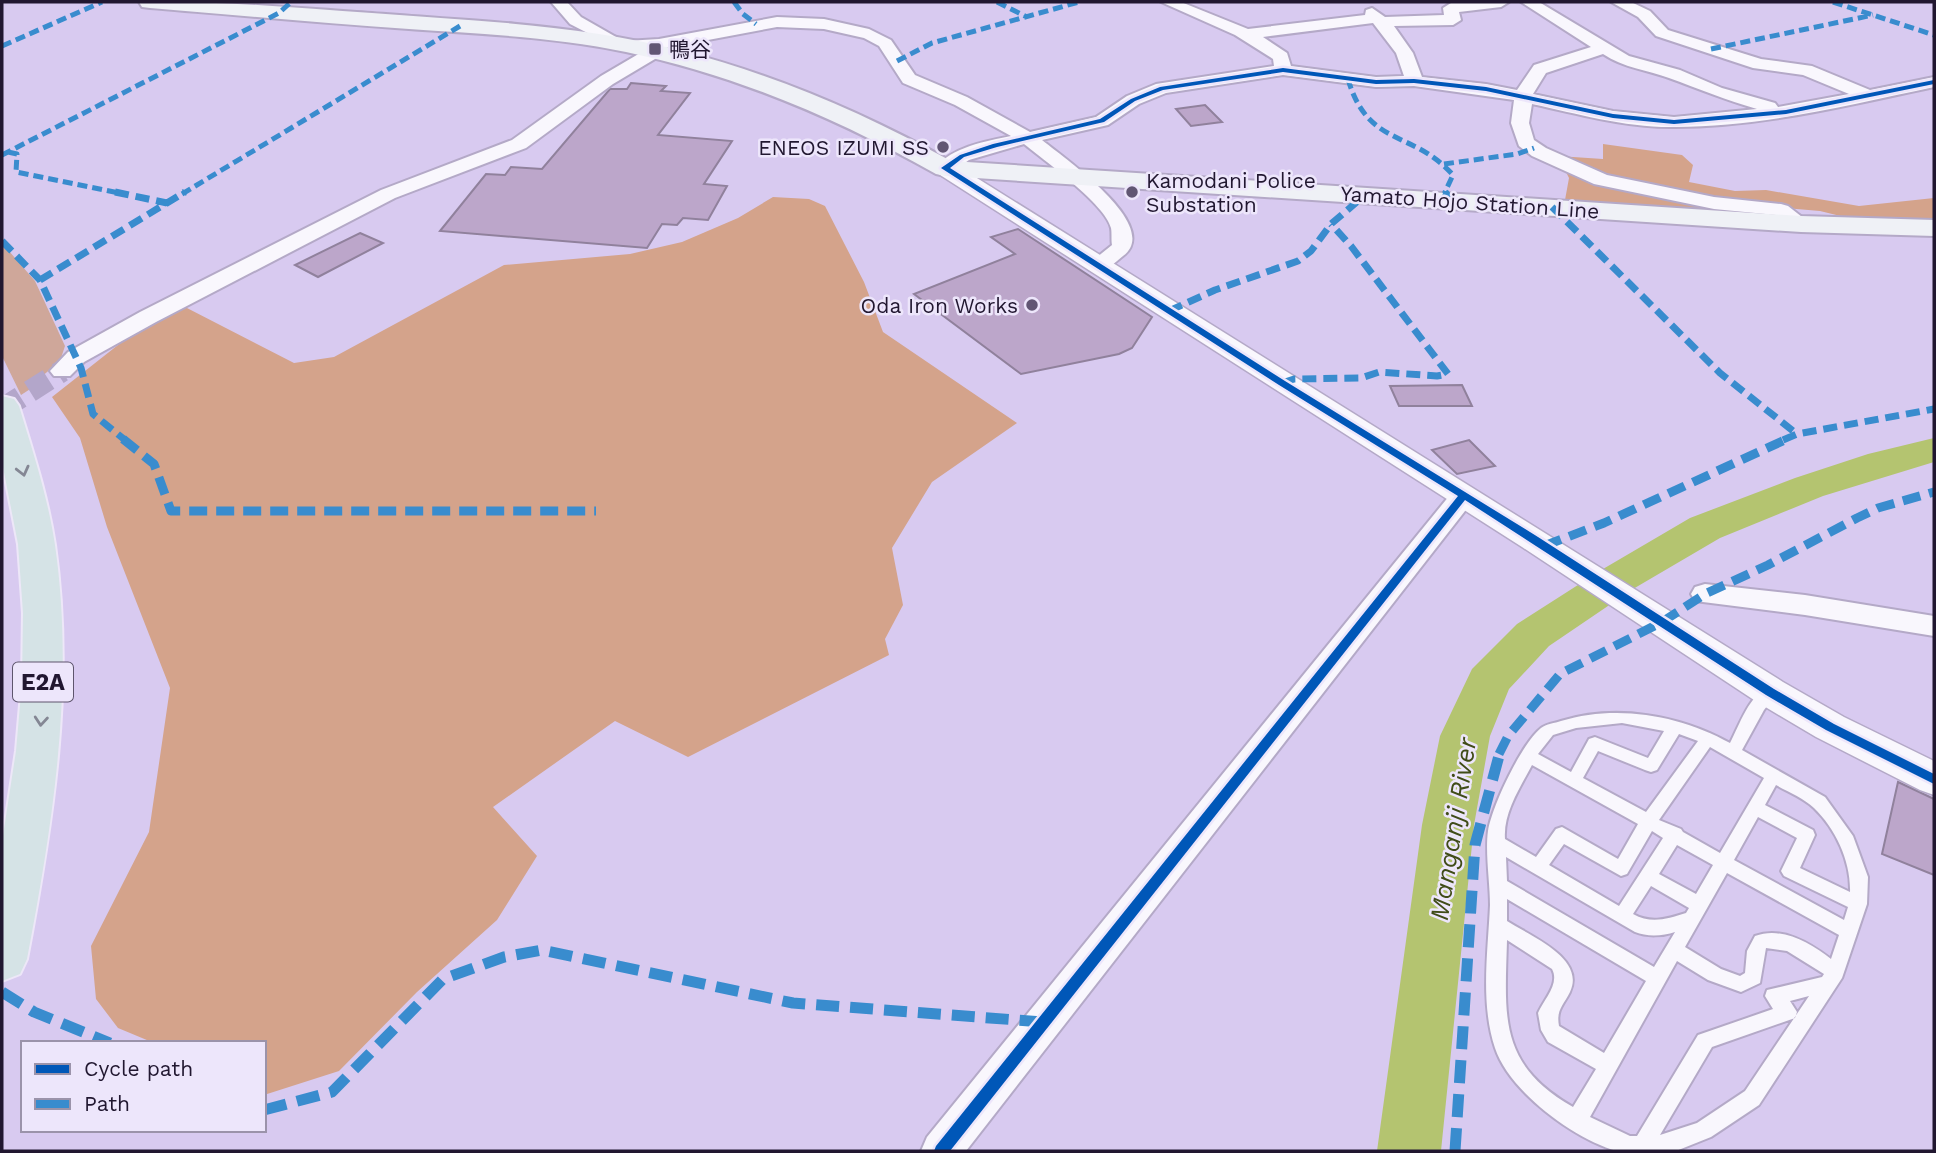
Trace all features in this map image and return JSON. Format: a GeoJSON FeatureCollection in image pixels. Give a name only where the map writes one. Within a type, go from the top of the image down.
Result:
{"type":"FeatureCollection","features":[{"type":"Feature","properties":{"kind":"highway","name":"E2A"},"geometry":{"type":"LineString","coordinates":[[2,407],[16,445],[35,522],[44,616],[42,717],[26,850],[2,960]]}},
{"type":"Feature","properties":{"kind":"main road","name":"Yamato Hojo Station Line"},"geometry":{"type":"LineString","coordinates":[[150,2],[460,26],[619,44],[716,68],[800,95],[882,132],[946,168],[1801,224],[1934,228]]}},
{"type":"Feature","properties":{"kind":"street"},"geometry":{"type":"LineString","coordinates":[[559,2],[563,12],[572,20],[619,44],[659,44],[777,22],[810,22],[869,34],[886,43],[905,74],[914,82],[961,101],[1028,138],[1104,203],[1121,226],[1122,247],[1097,266]]}},
{"type":"Feature","properties":{"kind":"street"},"geometry":{"type":"LineString","coordinates":[[1169,2],[1248,34],[1281,57],[1283,70]]}},
{"type":"Feature","properties":{"kind":"street"},"geometry":{"type":"LineString","coordinates":[[1360,2],[1379,20],[1411,63],[1414,81]]}},
{"type":"Feature","properties":{"kind":"street"},"geometry":{"type":"LineString","coordinates":[[1248,34],[1379,20],[1452,20],[1451,8],[1501,2]]}},
{"type":"Feature","properties":{"kind":"street"},"geometry":{"type":"LineString","coordinates":[[1529,2],[1623,60],[1674,74],[1716,92],[1786,112]]}},
{"type":"Feature","properties":{"kind":"street"},"geometry":{"type":"LineString","coordinates":[[1619,2],[1644,14],[1651,25],[1662,33],[1759,64],[1806,70],[1867,95]]}},
{"type":"Feature","properties":{"kind":"street"},"geometry":{"type":"LineString","coordinates":[[1603,49],[1540,69],[1523,95],[1523,115],[1520,123],[1526,142],[1539,152],[1595,178],[1703,202],[1781,210],[1801,224]]}},
{"type":"Feature","properties":{"kind":"street"},"geometry":{"type":"LineString","coordinates":[[62,371],[76,357],[148,317],[388,194],[519,144],[607,80],[654,52]]}},
{"type":"Feature","properties":{"kind":"street"},"geometry":{"type":"LineString","coordinates":[[1934,82],[1786,112],[1674,122],[1613,116],[1523,95],[1414,81],[1376,82],[1283,70],[1162,88],[1133,100],[1102,121],[962,156],[946,168],[1097,266],[1645,610],[1770,692],[1830,727],[1934,779]]}},
{"type":"Feature","properties":{"kind":"street"},"geometry":{"type":"LineString","coordinates":[[941,1151],[1462,496]]}},
{"type":"Feature","properties":{"kind":"street"},"geometry":{"type":"LineString","coordinates":[[1704,594],[1805,605],[1934,625]]}},
{"type":"Feature","properties":{"kind":"lane"},"geometry":{"type":"LineString","coordinates":[[1732,752],[1758,706],[1770,692]]}},
{"type":"Feature","properties":{"kind":"lane"},"geometry":{"type":"LineString","coordinates":[[1622,717],[1675,727],[1708,738],[1819,802],[1845,836],[1859,877],[1858,904],[1832,978],[1752,1098],[1704,1130],[1684,1139],[1664,1145],[1630,1146],[1577,1120],[1533,1089],[1513,1067],[1504,1047],[1496,1005],[1499,885],[1496,832],[1505,799],[1532,750],[1547,730],[1576,722],[1622,717]]}},
{"type":"Feature","properties":{"kind":"lane"},"geometry":{"type":"LineString","coordinates":[[1573,782],[1595,743],[1651,766],[1675,727]]}},
{"type":"Feature","properties":{"kind":"lane"},"geometry":{"type":"LineString","coordinates":[[1539,866],[1562,834],[1621,869],[1649,821],[1708,738]]}},
{"type":"Feature","properties":{"kind":"lane"},"geometry":{"type":"LineString","coordinates":[[1530,757],[1848,931]]}},
{"type":"Feature","properties":{"kind":"lane"},"geometry":{"type":"LineString","coordinates":[[1577,1120],[1774,774]]}},
{"type":"Feature","properties":{"kind":"lane"},"geometry":{"type":"LineString","coordinates":[[1754,807],[1807,835],[1790,871],[1858,904]]}},
{"type":"Feature","properties":{"kind":"lane"},"geometry":{"type":"LineString","coordinates":[[1623,915],[1675,834]]}},
{"type":"Feature","properties":{"kind":"lane"},"geometry":{"type":"LineString","coordinates":[[1497,843],[1641,927],[1666,927],[1694,912]]}},
{"type":"Feature","properties":{"kind":"lane"},"geometry":{"type":"LineString","coordinates":[[1649,877],[1694,912]]}},
{"type":"Feature","properties":{"kind":"lane"},"geometry":{"type":"LineString","coordinates":[[1499,885],[1657,978]]}},
{"type":"Feature","properties":{"kind":"lane"},"geometry":{"type":"LineString","coordinates":[[1498,925],[1558,963],[1564,971],[1565,985],[1547,1013],[1550,1030],[1555,1036],[1607,1065]]}},
{"type":"Feature","properties":{"kind":"lane"},"geometry":{"type":"LineString","coordinates":[[1675,950],[1716,978],[1741,984],[1754,977],[1756,951],[1761,941],[1774,939],[1798,946],[1832,978]]}},
{"type":"Feature","properties":{"kind":"lane"},"geometry":{"type":"LineString","coordinates":[[1643,1145],[1705,1041],[1788,1012],[1774,996],[1832,978]]}},
{"type":"Feature","properties":{"kind":"shaded area"},"geometry":{"type":"Polygon","coordinates":[[[1603,144],[1682,155],[1693,165],[1689,182],[1735,191],[1766,190],[1859,206],[1934,198],[1934,225],[1877,225],[1820,211],[1785,208],[1731,212],[1573,205],[1565,200],[1569,178],[1558,156],[1603,159],[1603,144]]]}},
{"type":"Feature","properties":{"kind":"shaded area"},"geometry":{"type":"Polygon","coordinates":[[[773,197],[809,199],[825,206],[864,282],[883,332],[1017,423],[932,482],[892,548],[903,605],[885,639],[889,655],[688,757],[615,721],[493,807],[537,856],[497,920],[417,992],[339,1071],[266,1094],[266,1041],[149,1041],[118,1028],[96,999],[91,946],[149,832],[170,688],[107,527],[80,438],[52,397],[137,330],[185,307],[294,363],[334,357],[504,265],[630,254],[682,242],[738,218],[773,197]]]}},
{"type":"Feature","properties":{"kind":"shaded area"},"geometry":{"type":"Polygon","coordinates":[[[2,243],[35,281],[65,346],[60,361],[40,378],[41,382],[21,395],[2,356],[2,243]]]}},
{"type":"Feature","properties":{"kind":"building"},"geometry":{"type":"Polygon","coordinates":[[[631,83],[666,86],[661,91],[690,93],[658,135],[732,141],[704,184],[727,186],[708,220],[683,218],[677,225],[662,224],[647,248],[440,231],[486,174],[505,175],[511,167],[542,169],[610,89],[627,89],[631,83]]]}},
{"type":"Feature","properties":{"kind":"building"},"geometry":{"type":"Polygon","coordinates":[[[1205,105],[1222,122],[1191,126],[1176,109],[1205,105]]]}},
{"type":"Feature","properties":{"kind":"building","name":"Oda Iron Works"},"geometry":{"type":"Polygon","coordinates":[[[1018,229],[1152,317],[1132,348],[1119,354],[1021,374],[914,294],[1015,254],[991,237],[1018,229]]]}},
{"type":"Feature","properties":{"kind":"building"},"geometry":{"type":"Polygon","coordinates":[[[360,233],[383,243],[318,277],[295,265],[360,233]]]}},
{"type":"Feature","properties":{"kind":"building"},"geometry":{"type":"Polygon","coordinates":[[[1462,385],[1472,406],[1399,406],[1390,386],[1462,385]]]}},
{"type":"Feature","properties":{"kind":"building"},"geometry":{"type":"Polygon","coordinates":[[[1469,440],[1495,466],[1457,474],[1432,450],[1469,440]]]}},
{"type":"Feature","properties":{"kind":"building"},"geometry":{"type":"Polygon","coordinates":[[[1898,782],[1934,799],[1934,875],[1882,854],[1898,782]]]}},
{"type":"Feature","properties":{"kind":"waterway","name":"Manganji River"},"geometry":{"type":"LineString","coordinates":[[1409,1151],[1448,825],[1465,736],[1489,681],[1533,635],[1618,579],[1705,528],[1809,487],[1882,463],[1934,450]]}},
{"type":"Feature","properties":{"kind":"tunnel"},"geometry":{"type":"LineString","coordinates":[[2,409],[62,371]]}},
{"type":"Feature","properties":{"kind":"marked path"},"geometry":{"type":"LineString","coordinates":[[2,46],[102,2]]}},
{"type":"Feature","properties":{"kind":"marked path"},"geometry":{"type":"LineString","coordinates":[[2,155],[279,13],[291,2]]}},
{"type":"Feature","properties":{"kind":"marked path"},"geometry":{"type":"LineString","coordinates":[[734,2],[743,14],[756,24]]}},
{"type":"Feature","properties":{"kind":"marked path"},"geometry":{"type":"LineString","coordinates":[[997,2],[1027,17]]}},
{"type":"Feature","properties":{"kind":"marked path"},"geometry":{"type":"LineString","coordinates":[[897,61],[932,43],[1079,2]]}},
{"type":"Feature","properties":{"kind":"marked path"},"geometry":{"type":"LineString","coordinates":[[1833,2],[1934,35]]}},
{"type":"Feature","properties":{"kind":"marked path"},"geometry":{"type":"LineString","coordinates":[[1711,49],[1873,15]]}},
{"type":"Feature","properties":{"kind":"marked path"},"geometry":{"type":"LineString","coordinates":[[40,280],[460,26]]}},
{"type":"Feature","properties":{"kind":"marked path"},"geometry":{"type":"LineString","coordinates":[[1348,79],[1354,102],[1365,117],[1378,128],[1425,151],[1440,161],[1453,175],[1445,192],[1452,201]]}},
{"type":"Feature","properties":{"kind":"marked path"},"geometry":{"type":"LineString","coordinates":[[1444,164],[1517,154],[1534,148]]}},
{"type":"Feature","properties":{"kind":"marked path"},"geometry":{"type":"LineString","coordinates":[[8,152],[17,154],[16,172],[167,203]]}},
{"type":"Feature","properties":{"kind":"marked path"},"geometry":{"type":"LineString","coordinates":[[1169,311],[1215,290],[1298,261],[1311,251],[1331,224],[1365,195]]}},
{"type":"Feature","properties":{"kind":"marked path"},"geometry":{"type":"LineString","coordinates":[[1552,207],[1720,373],[1797,434]]}},
{"type":"Feature","properties":{"kind":"marked path"},"geometry":{"type":"LineString","coordinates":[[1282,383],[1294,379],[1361,378],[1379,372],[1437,376],[1448,374],[1351,246],[1331,224]]}},
{"type":"Feature","properties":{"kind":"marked path"},"geometry":{"type":"LineString","coordinates":[[2,241],[40,280],[81,368],[93,414],[154,464],[171,511],[596,511]]}},
{"type":"Feature","properties":{"kind":"marked path"},"geometry":{"type":"LineString","coordinates":[[1544,546],[1604,523],[1797,434],[1934,409]]}},
{"type":"Feature","properties":{"kind":"marked path"},"geometry":{"type":"LineString","coordinates":[[1455,1151],[1475,845],[1496,761],[1508,736],[1560,674],[1662,622],[1705,594],[1768,565],[1857,518],[1878,508],[1934,492]]}},
{"type":"Feature","properties":{"kind":"marked path"},"geometry":{"type":"LineString","coordinates":[[266,1109],[332,1092],[443,979],[504,957],[542,950],[793,1003],[1043,1022]]}},
{"type":"Feature","properties":{"kind":"marked path"},"geometry":{"type":"LineString","coordinates":[[2,992],[34,1012],[105,1041]]}},
{"type":"Feature","properties":{"kind":"cycle path"},"geometry":{"type":"LineString","coordinates":[[1934,82],[1786,112],[1674,122],[1613,116],[1486,89],[1414,81],[1376,82],[1283,70],[1162,88],[1133,100],[1102,121],[995,145],[962,156],[945,168],[1282,383],[1534,539],[1770,692],[1830,727],[1934,779]]}},
{"type":"Feature","properties":{"kind":"cycle path"},"geometry":{"type":"LineString","coordinates":[[941,1151],[1463,496]]}},
{"type":"Feature","properties":{"kind":"place","name":"鴨谷"},"geometry":{"type":"Point","coordinates":[655,49]}},
{"type":"Feature","properties":{"kind":"place","name":"ENEOS IZUMI SS"},"geometry":{"type":"Point","coordinates":[943,147]}},
{"type":"Feature","properties":{"kind":"place","name":"Kamodani Police Substation"},"geometry":{"type":"Point","coordinates":[1132,192]}},
{"type":"Feature","properties":{"kind":"place","name":"Oda Iron Works"},"geometry":{"type":"Point","coordinates":[1032,305]}}]}
